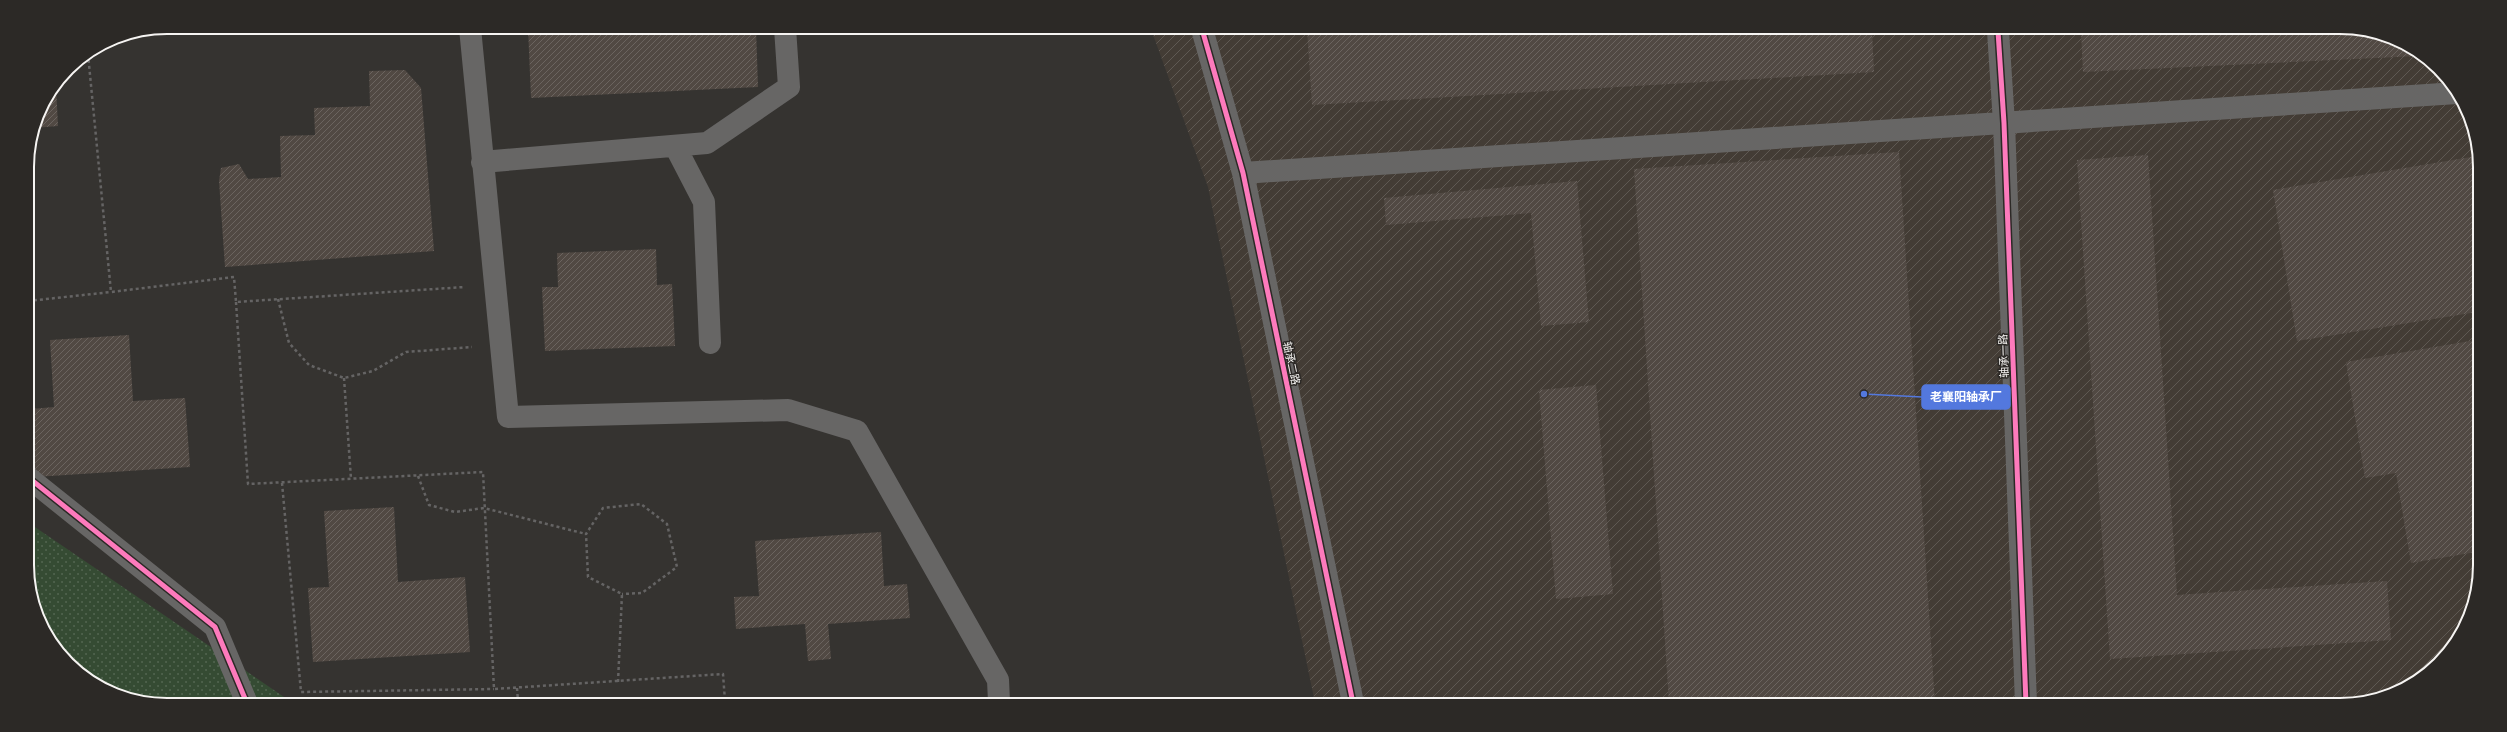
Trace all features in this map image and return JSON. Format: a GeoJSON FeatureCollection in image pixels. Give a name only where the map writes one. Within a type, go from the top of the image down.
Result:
{"type":"FeatureCollection","features":[{"type":"Feature","properties":{"kind":"street"},"geometry":{"type":"LineString","coordinates":[[471,34],[508,417],[788,410],[857,431],[998,680],[999,698]]}},
{"type":"Feature","properties":{"kind":"street"},"geometry":{"type":"LineString","coordinates":[[482,162],[707,143],[789,87],[785,34]]}},
{"type":"Feature","properties":{"kind":"street","name":"轴承二路"},"geometry":{"type":"LineString","coordinates":[[1203,34],[1242,173],[1352,698]]}},
{"type":"Feature","properties":{"kind":"street","name":"轴承一路"},"geometry":{"type":"LineString","coordinates":[[1998,34],[2004,123],[2026,698]]}},
{"type":"Feature","properties":{"kind":"street"},"geometry":{"type":"LineString","coordinates":[[1242,173],[2451,93]]}},
{"type":"Feature","properties":{"kind":"street"},"geometry":{"type":"LineString","coordinates":[[675,146],[704,202],[710,342]]}},
{"type":"Feature","properties":{"kind":"street"},"geometry":{"type":"LineString","coordinates":[[34,482],[215,627],[245,698]]}},
{"type":"Feature","properties":{"kind":"path"},"geometry":{"type":"LineString","coordinates":[[89,60],[111,292]]}},
{"type":"Feature","properties":{"kind":"path"},"geometry":{"type":"LineString","coordinates":[[34,299],[234,278],[248,484],[482,472],[494,689]]}},
{"type":"Feature","properties":{"kind":"path"},"geometry":{"type":"LineString","coordinates":[[236,302],[494,285]]}},
{"type":"Feature","properties":{"kind":"path"},"geometry":{"type":"LineString","coordinates":[[278,299],[289,343],[310,365],[344,378],[373,371],[406,352],[446,347],[500,346]]}},
{"type":"Feature","properties":{"kind":"path"},"geometry":{"type":"LineString","coordinates":[[344,378],[351,479]]}},
{"type":"Feature","properties":{"kind":"path"},"geometry":{"type":"LineString","coordinates":[[418,476],[429,505],[455,512],[484,508],[586,534]]}},
{"type":"Feature","properties":{"kind":"path"},"geometry":{"type":"LineString","coordinates":[[282,483],[301,692],[494,689],[723,674],[725,698]]}},
{"type":"Feature","properties":{"kind":"path"},"geometry":{"type":"LineString","coordinates":[[641,504],[667,524],[677,567],[642,593],[622,594],[588,577],[586,534],[603,508],[641,504]]}},
{"type":"Feature","properties":{"kind":"path"},"geometry":{"type":"LineString","coordinates":[[618,682],[622,594]]}},
{"type":"Feature","properties":{"kind":"path"},"geometry":{"type":"LineString","coordinates":[[516,688],[518,698]]}},
{"type":"Feature","properties":{"kind":"shaded area"},"geometry":{"type":"Polygon","coordinates":[[[1153,34],[2340,34],[2358,35],[2391,44],[2421,61],[2446,86],[2459,108],[2466,124],[2472,149],[2473,565],[2472,583],[2466,608],[2459,624],[2446,646],[2421,671],[2407,680],[2383,691],[2349,698],[1314,698],[1208,187],[1153,34]]]}},
{"type":"Feature","properties":{"kind":"green space"},"geometry":{"type":"Polygon","coordinates":[[[34,526],[286,698],[149,697],[116,688],[93,676],[67,653],[56,639],[41,608],[35,583],[34,526]]]}},
{"type":"Feature","properties":{"kind":"building"},"geometry":{"type":"Polygon","coordinates":[[[528,34],[756,34],[758,87],[531,98],[528,34]]]}},
{"type":"Feature","properties":{"kind":"building"},"geometry":{"type":"Polygon","coordinates":[[[1307,34],[1872,34],[1874,72],[1312,105],[1307,34]]]}},
{"type":"Feature","properties":{"kind":"building"},"geometry":{"type":"Polygon","coordinates":[[[2081,34],[2358,35],[2391,44],[2414,56],[2083,72],[2081,34]]]}},
{"type":"Feature","properties":{"kind":"building"},"geometry":{"type":"Polygon","coordinates":[[[405,70],[421,88],[434,251],[225,267],[219,181],[221,168],[239,164],[248,179],[281,177],[280,136],[315,135],[314,108],[370,106],[369,71],[405,70]]]}},
{"type":"Feature","properties":{"kind":"building"},"geometry":{"type":"Polygon","coordinates":[[[56,93],[58,126],[40,127],[44,116],[56,93]]]}},
{"type":"Feature","properties":{"kind":"building"},"geometry":{"type":"Polygon","coordinates":[[[1899,152],[1935,698],[1669,698],[1634,169],[1899,152]]]}},
{"type":"Feature","properties":{"kind":"building"},"geometry":{"type":"Polygon","coordinates":[[[2148,155],[2177,595],[2387,581],[2391,640],[2110,659],[2077,160],[2148,155]]]}},
{"type":"Feature","properties":{"kind":"building"},"geometry":{"type":"Polygon","coordinates":[[[2472,157],[2473,313],[2297,341],[2273,190],[2472,157]]]}},
{"type":"Feature","properties":{"kind":"building"},"geometry":{"type":"Polygon","coordinates":[[[1577,181],[1589,322],[1541,326],[1531,213],[1386,225],[1384,198],[1577,181]]]}},
{"type":"Feature","properties":{"kind":"building"},"geometry":{"type":"Polygon","coordinates":[[[656,249],[657,285],[672,284],[675,346],[545,351],[542,287],[558,287],[557,253],[656,249]]]}},
{"type":"Feature","properties":{"kind":"building"},"geometry":{"type":"Polygon","coordinates":[[[129,335],[133,401],[185,398],[190,467],[35,477],[34,409],[54,407],[50,340],[129,335]]]}},
{"type":"Feature","properties":{"kind":"building"},"geometry":{"type":"Polygon","coordinates":[[[2473,341],[2473,553],[2411,563],[2396,473],[2365,478],[2346,362],[2473,341]]]}},
{"type":"Feature","properties":{"kind":"building"},"geometry":{"type":"Polygon","coordinates":[[[1596,385],[1613,594],[1556,599],[1539,390],[1596,385]]]}},
{"type":"Feature","properties":{"kind":"building"},"geometry":{"type":"Polygon","coordinates":[[[394,507],[398,582],[465,577],[470,652],[313,662],[308,588],[329,587],[324,511],[394,507]]]}},
{"type":"Feature","properties":{"kind":"building"},"geometry":{"type":"Polygon","coordinates":[[[881,532],[884,586],[907,584],[910,618],[828,624],[831,659],[808,661],[805,624],[736,629],[734,597],[759,596],[755,541],[881,532]]]}},
{"type":"Feature","properties":{"kind":"cycle path"},"geometry":{"type":"LineString","coordinates":[[1203,34],[1243,173],[1352,698]]}},
{"type":"Feature","properties":{"kind":"cycle path"},"geometry":{"type":"LineString","coordinates":[[1998,34],[2004,123],[2026,698]]}},
{"type":"Feature","properties":{"kind":"cycle path"},"geometry":{"type":"LineString","coordinates":[[34,482],[215,627],[245,698]]}},
{"type":"Feature","properties":{"kind":"place","name":"老襄阳轴承厂"},"geometry":{"type":"Point","coordinates":[1864,394]}}]}
